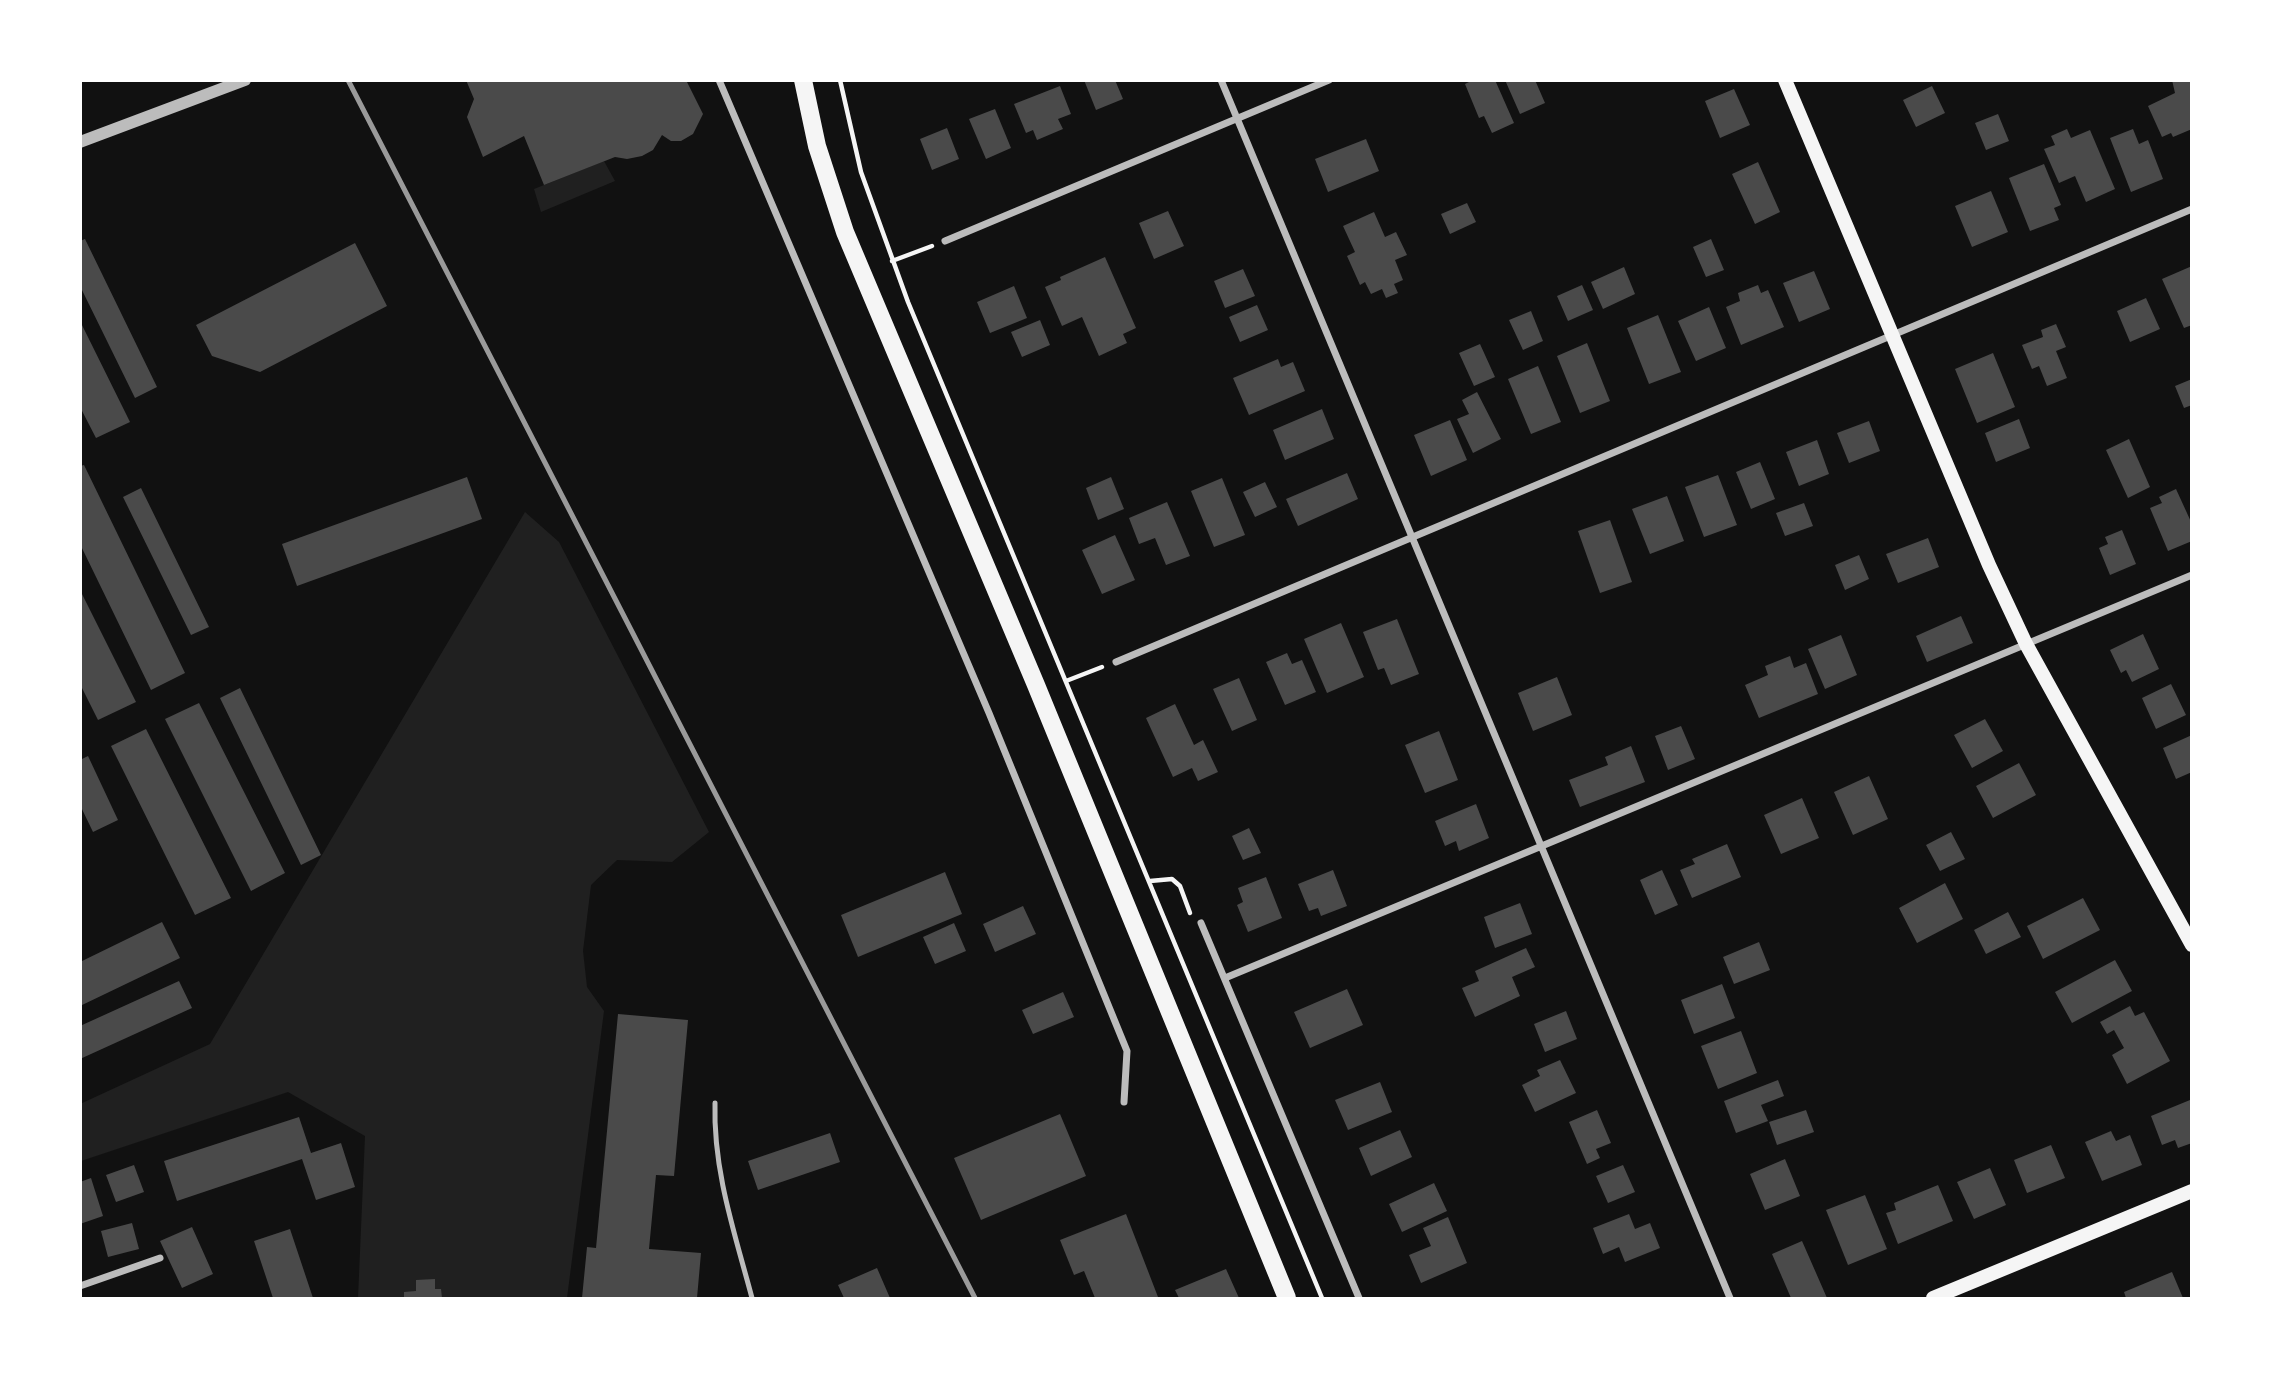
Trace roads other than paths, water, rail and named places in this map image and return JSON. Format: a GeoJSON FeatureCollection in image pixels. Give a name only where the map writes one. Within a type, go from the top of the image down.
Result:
{"type":"FeatureCollection","features":[{"type":"Feature","properties":{"kind":"main road"},"geometry":{"type":"LineString","coordinates":[[803,80],[817,146],[850,244],[1036,685],[1197,1086],[1287,1298]]}},
{"type":"Feature","properties":{"kind":"main road"},"geometry":{"type":"LineString","coordinates":[[1784,80],[1891,336],[2026,644],[2192,945]]}},
{"type":"Feature","properties":{"kind":"main road"},"geometry":{"type":"LineString","coordinates":[[1933,1298],[2192,1191]]}},
{"type":"Feature","properties":{"kind":"street"},"geometry":{"type":"LineString","coordinates":[[719,80],[998,734],[1126,1051],[1124,1102]]}},
{"type":"Feature","properties":{"kind":"street"},"geometry":{"type":"LineString","coordinates":[[1221,80],[1730,1298]]}},
{"type":"Feature","properties":{"kind":"street"},"geometry":{"type":"LineString","coordinates":[[946,241],[1329,80]]}},
{"type":"Feature","properties":{"kind":"street"},"geometry":{"type":"LineString","coordinates":[[80,142],[242,81]]}},
{"type":"Feature","properties":{"kind":"street"},"geometry":{"type":"LineString","coordinates":[[1116,662],[2192,209]]}},
{"type":"Feature","properties":{"kind":"street"},"geometry":{"type":"LineString","coordinates":[[1225,978],[2192,575]]}},
{"type":"Feature","properties":{"kind":"street"},"geometry":{"type":"LineString","coordinates":[[1200,923],[1359,1298]]}},
{"type":"Feature","properties":{"kind":"street"},"geometry":{"type":"LineString","coordinates":[[80,1286],[160,1258]]}},
{"type":"Feature","properties":{"kind":"lane"},"geometry":{"type":"LineString","coordinates":[[715,1103],[714,1137],[719,1171],[752,1298]]}},
{"type":"Feature","properties":{"kind":"railway"},"geometry":{"type":"LineString","coordinates":[[348,80],[975,1298]]}}]}
